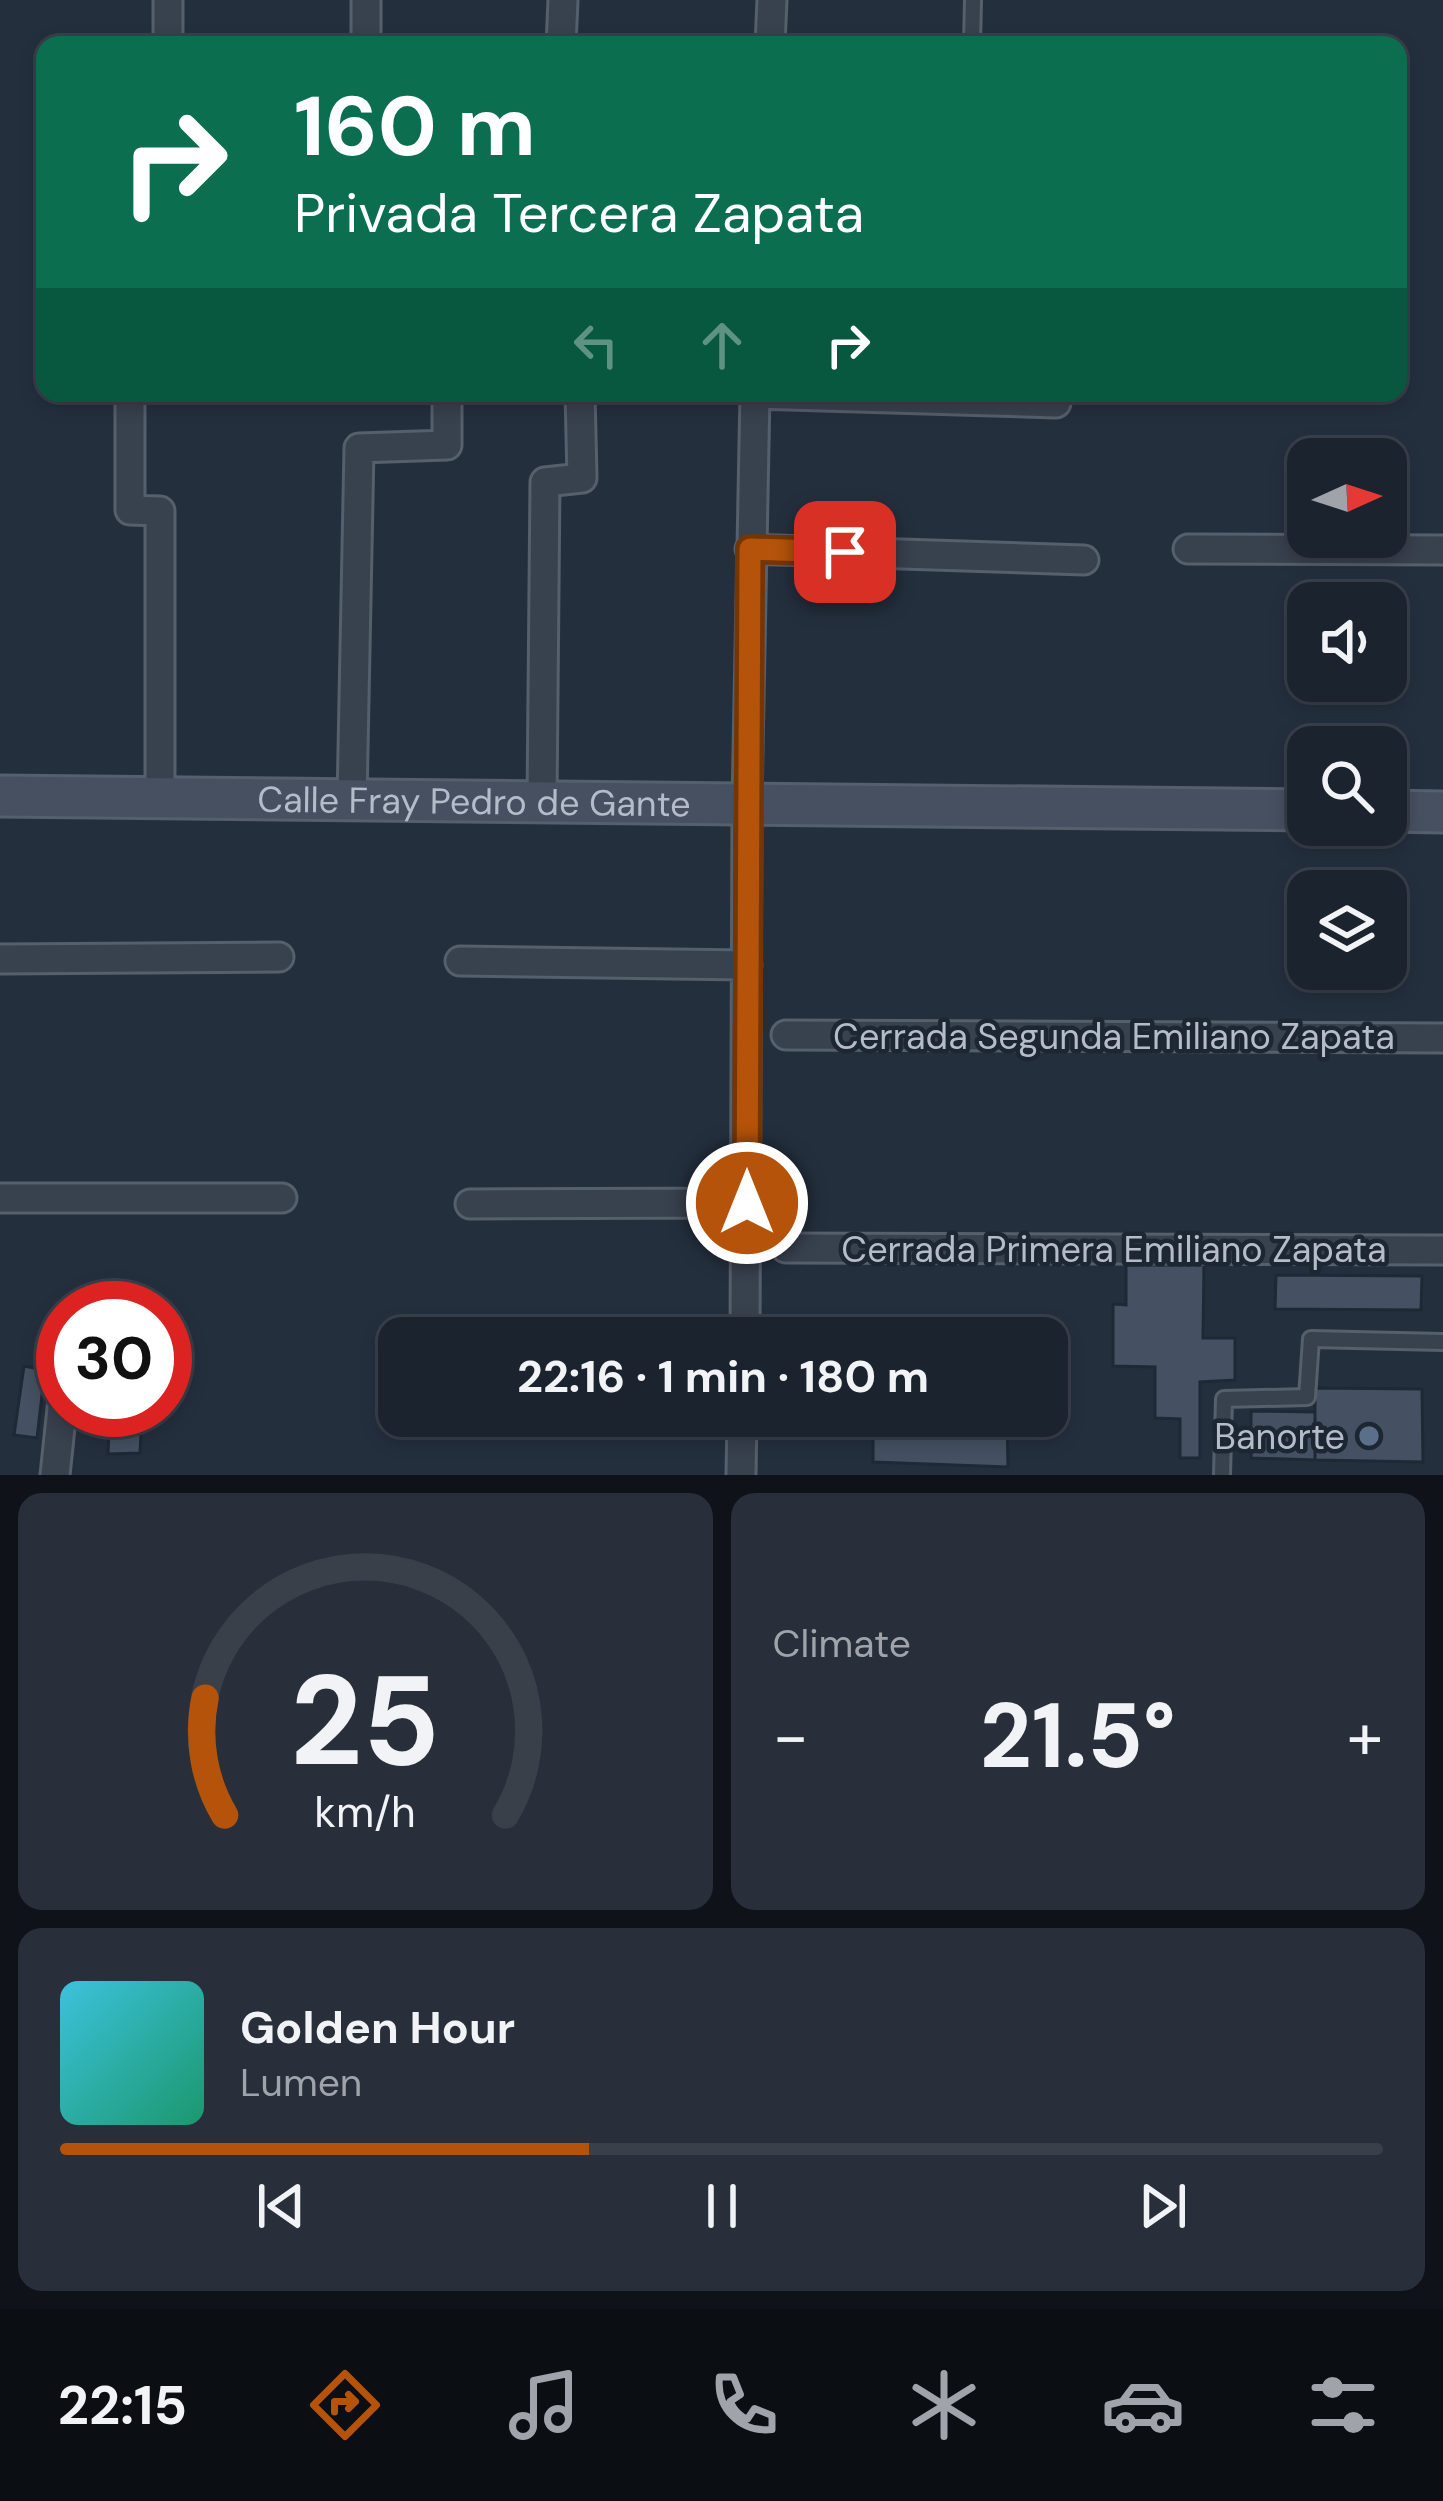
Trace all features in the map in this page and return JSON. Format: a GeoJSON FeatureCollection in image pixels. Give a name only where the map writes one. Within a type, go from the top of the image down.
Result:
{"type":"FeatureCollection","features":[{"type":"Feature","properties":{"kind":"main road","name":"Calle Fray Pedro de Gante"},"geometry":{"type":"LineString","coordinates":[[0,796],[1287,810]]}},
{"type":"Feature","properties":{"kind":"main road"},"geometry":{"type":"LineString","coordinates":[[1407,811],[1443,812]]}},
{"type":"Feature","properties":{"kind":"street"},"geometry":{"type":"LineString","coordinates":[[168,0],[168,36]]}},
{"type":"Feature","properties":{"kind":"street"},"geometry":{"type":"LineString","coordinates":[[366,0],[366,36]]}},
{"type":"Feature","properties":{"kind":"street"},"geometry":{"type":"LineString","coordinates":[[561,36],[563,0]]}},
{"type":"Feature","properties":{"kind":"street"},"geometry":{"type":"LineString","coordinates":[[770,36],[772,0]]}},
{"type":"Feature","properties":{"kind":"street"},"geometry":{"type":"LineString","coordinates":[[130,402],[130,510],[160,511],[160,797]]}},
{"type":"Feature","properties":{"kind":"street"},"geometry":{"type":"LineString","coordinates":[[352,800],[359,448],[447,445],[447,402]]}},
{"type":"Feature","properties":{"kind":"street"},"geometry":{"type":"LineString","coordinates":[[542,802],[545,482],[582,478],[580,402]]}},
{"type":"Feature","properties":{"kind":"street"},"geometry":{"type":"LineString","coordinates":[[746,1317],[747,803],[755,402]]}},
{"type":"Feature","properties":{"kind":"street"},"geometry":{"type":"LineString","coordinates":[[1047,402],[1056,403]]}},
{"type":"Feature","properties":{"kind":"street"},"geometry":{"type":"LineString","coordinates":[[750,549],[1084,560]]}},
{"type":"Feature","properties":{"kind":"street"},"geometry":{"type":"LineString","coordinates":[[1188,549],[1443,550]]}},
{"type":"Feature","properties":{"kind":"street"},"geometry":{"type":"LineString","coordinates":[[0,959],[279,957]]}},
{"type":"Feature","properties":{"kind":"street"},"geometry":{"type":"LineString","coordinates":[[460,961],[747,965]]}},
{"type":"Feature","properties":{"kind":"street","name":"Cerrada Segunda Emiliano Zapata"},"geometry":{"type":"LineString","coordinates":[[786,1035],[1443,1038]]}},
{"type":"Feature","properties":{"kind":"street"},"geometry":{"type":"LineString","coordinates":[[0,1198],[282,1198]]}},
{"type":"Feature","properties":{"kind":"street"},"geometry":{"type":"LineString","coordinates":[[470,1204],[747,1203]]}},
{"type":"Feature","properties":{"kind":"street","name":"Cerrada Primera Emiliano Zapata"},"geometry":{"type":"LineString","coordinates":[[786,1248],[1443,1250]]}},
{"type":"Feature","properties":{"kind":"street"},"geometry":{"type":"LineString","coordinates":[[55,1475],[59,1437]]}},
{"type":"Feature","properties":{"kind":"street"},"geometry":{"type":"LineString","coordinates":[[741,1475],[742,1437]]}},
{"type":"Feature","properties":{"kind":"lane"},"geometry":{"type":"LineString","coordinates":[[972,36],[973,0]]}},
{"type":"Feature","properties":{"kind":"lane"},"geometry":{"type":"LineString","coordinates":[[1222,1475],[1224,1399],[1307,1397],[1311,1339],[1443,1342]]}},
{"type":"Feature","properties":{"kind":"building"},"geometry":{"type":"Polygon","coordinates":[[[1126,1265],[1204,1265],[1203,1338],[1235,1338],[1235,1380],[1200,1382],[1200,1458],[1180,1458],[1180,1419],[1155,1418],[1155,1367],[1113,1366],[1113,1304],[1126,1305],[1126,1265]]]}},
{"type":"Feature","properties":{"kind":"building"},"geometry":{"type":"Polygon","coordinates":[[[1276,1275],[1422,1276],[1421,1310],[1275,1309],[1276,1275]]]}},
{"type":"Feature","properties":{"kind":"building"},"geometry":{"type":"Polygon","coordinates":[[[24,1366],[36,1368],[37,1438],[14,1435],[24,1366]]]}},
{"type":"Feature","properties":{"kind":"building","name":"Banorte"},"geometry":{"type":"Polygon","coordinates":[[[1315,1388],[1422,1389],[1423,1462],[1315,1460],[1315,1388]]]}},
{"type":"Feature","properties":{"kind":"building"},"geometry":{"type":"Polygon","coordinates":[[[1251,1411],[1315,1412],[1315,1460],[1251,1458],[1251,1411]]]}},
{"type":"Feature","properties":{"kind":"building"},"geometry":{"type":"Polygon","coordinates":[[[109,1437],[141,1437],[140,1453],[108,1454],[109,1437]]]}},
{"type":"Feature","properties":{"kind":"building"},"geometry":{"type":"Polygon","coordinates":[[[873,1437],[1007,1437],[1008,1467],[873,1462],[873,1437]]]}},
{"type":"Feature","properties":{"kind":"place","name":"Banorte"},"geometry":{"type":"Point","coordinates":[1369,1436]}},
{"type":"Feature","properties":{"kind":"route"},"geometry":{"type":"LineString","coordinates":[[747,1203],[750,549],[845,552]]}}]}
